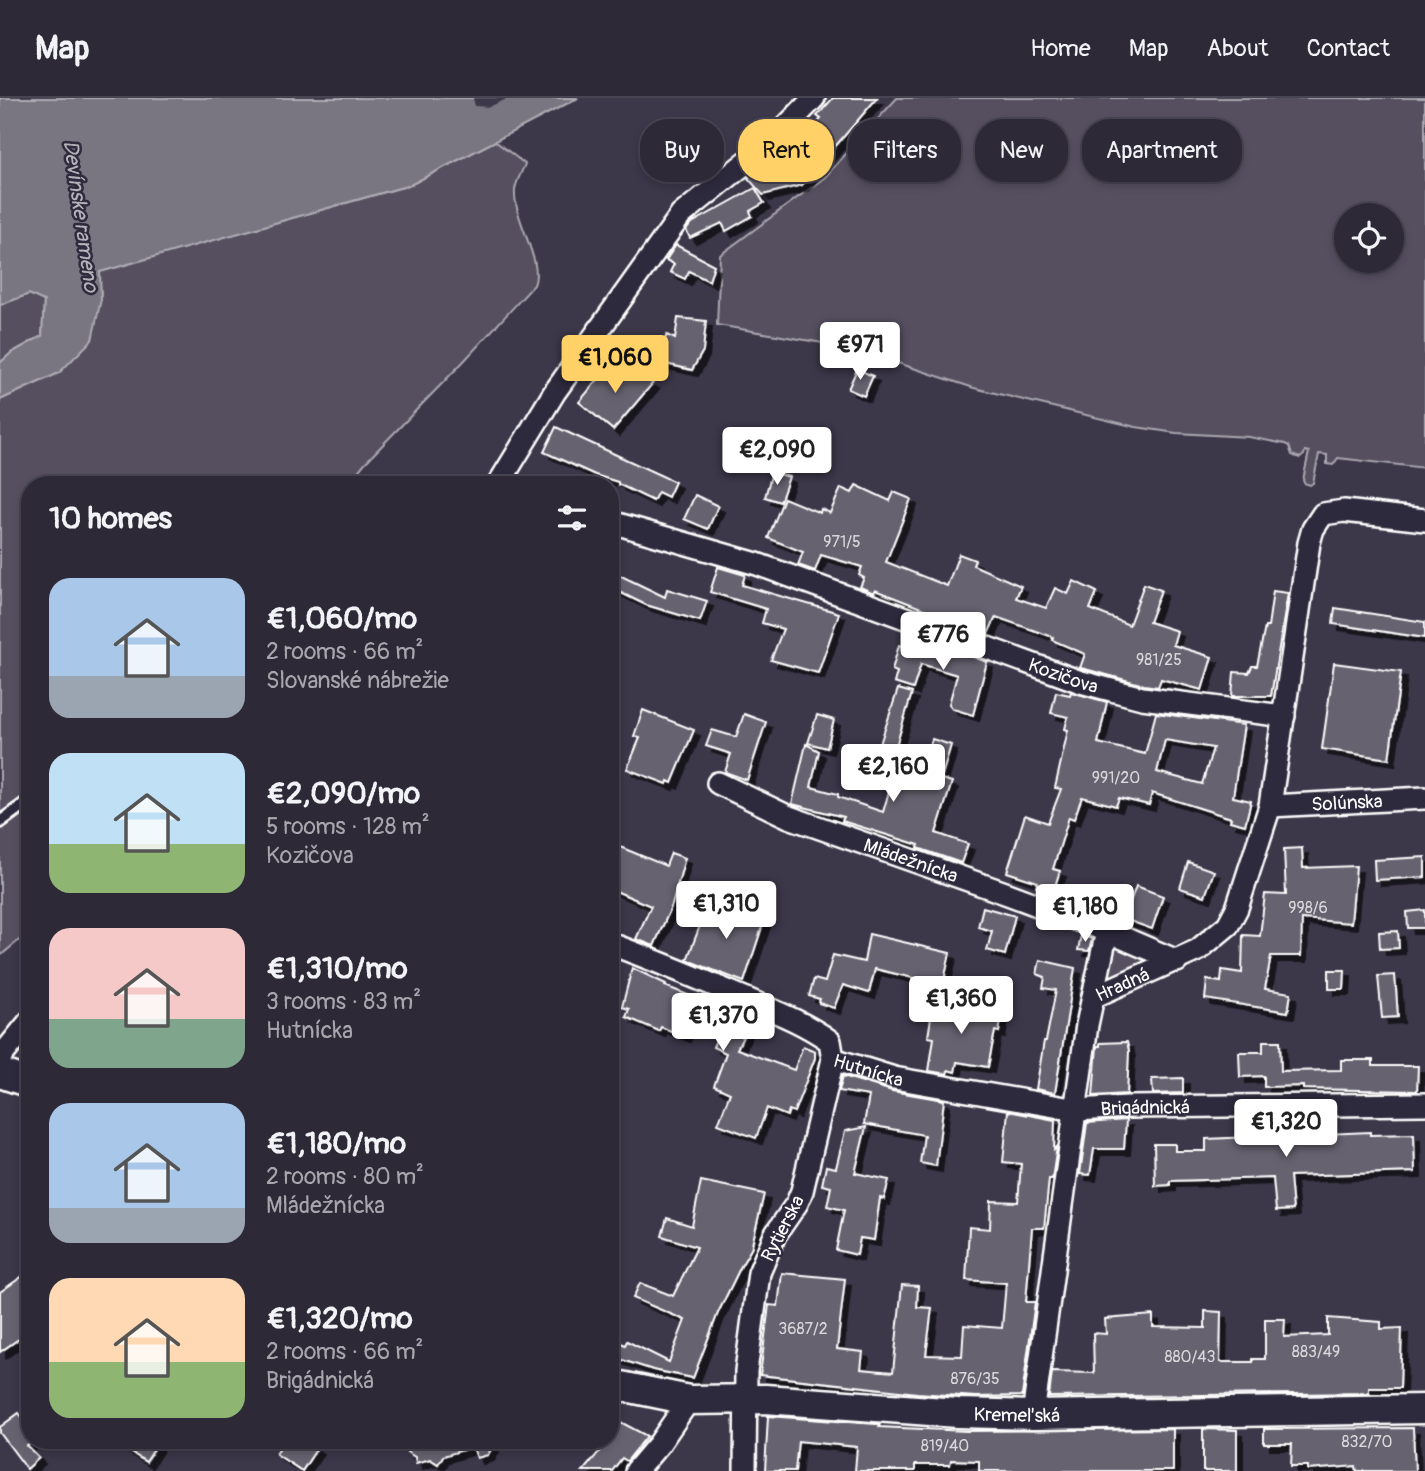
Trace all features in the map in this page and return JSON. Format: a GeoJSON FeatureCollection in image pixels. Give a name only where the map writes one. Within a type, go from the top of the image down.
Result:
{"type":"FeatureCollection","features":[{"type":"Feature","properties":{"kind":"street"},"geometry":{"type":"LineString","coordinates":[[509,476],[554,393],[681,215],[770,143],[814,98]]}},
{"type":"Feature","properties":{"kind":"street","name":"Hradná"},"geometry":{"type":"LineString","coordinates":[[1034,1415],[1093,997],[1198,950],[1228,925],[1243,893],[1270,806],[1309,543],[1317,522],[1323,514],[1345,512],[1425,520]]}},
{"type":"Feature","properties":{"kind":"street","name":"Kozičova"},"geometry":{"type":"LineString","coordinates":[[619,524],[757,564],[1081,681],[1142,698],[1283,716]]}},
{"type":"Feature","properties":{"kind":"street","name":"Mládežnícka"},"geometry":{"type":"LineString","coordinates":[[718,783],[789,817],[1107,931],[1177,961]]}},
{"type":"Feature","properties":{"kind":"street","name":"Solúnska"},"geometry":{"type":"LineString","coordinates":[[1270,806],[1425,798]]}},
{"type":"Feature","properties":{"kind":"street"},"geometry":{"type":"LineString","coordinates":[[1093,997],[1107,931]]}},
{"type":"Feature","properties":{"kind":"street","name":"Hutnícka"},"geometry":{"type":"LineString","coordinates":[[619,947],[811,1028],[830,1041],[833,1059],[894,1078],[1077,1110]]}},
{"type":"Feature","properties":{"kind":"street"},"geometry":{"type":"LineString","coordinates":[[0,1058],[21,1032]]}},
{"type":"Feature","properties":{"kind":"street","name":"Rytierska"},"geometry":{"type":"LineString","coordinates":[[745,1471],[746,1371],[759,1273],[775,1235],[802,1191],[833,1059]]}},
{"type":"Feature","properties":{"kind":"street"},"geometry":{"type":"LineString","coordinates":[[0,1073],[21,1080]]}},
{"type":"Feature","properties":{"kind":"street","name":"Brigádnická"},"geometry":{"type":"LineString","coordinates":[[1077,1110],[1128,1107],[1425,1104]]}},
{"type":"Feature","properties":{"kind":"street","name":"Kremeľská"},"geometry":{"type":"LineString","coordinates":[[619,1386],[689,1400],[747,1399],[958,1413],[1034,1415],[1425,1409]]}},
{"type":"Feature","properties":{"kind":"street"},"geometry":{"type":"LineString","coordinates":[[636,1471],[659,1444],[689,1400]]}},
{"type":"Feature","properties":{"kind":"lane"},"geometry":{"type":"LineString","coordinates":[[0,821],[21,806]]}},
{"type":"Feature","properties":{"kind":"shaded area"},"geometry":{"type":"Polygon","coordinates":[[[897,98],[1425,98],[1425,468],[1338,458],[1333,465],[1327,464],[1327,455],[1319,454],[1313,483],[1310,485],[1303,480],[1309,452],[1305,451],[1300,458],[1292,455],[1289,446],[1285,444],[1249,437],[1176,433],[1136,427],[974,388],[852,348],[717,325],[720,255],[819,182],[834,182],[834,167],[848,152],[848,182],[961,182],[961,119],[878,119],[897,98]]]}},
{"type":"Feature","properties":{"kind":"shaded area"},"geometry":{"type":"Polygon","coordinates":[[[495,141],[525,164],[515,190],[516,201],[532,252],[536,276],[534,285],[354,476],[21,476],[21,938],[0,956],[0,400],[59,373],[101,299],[99,272],[410,185],[495,141]]]}},
{"type":"Feature","properties":{"kind":"shaded area"},"geometry":{"type":"Polygon","coordinates":[[[29,294],[44,301],[42,336],[11,353],[0,363],[0,305],[29,294]]]}},
{"type":"Feature","properties":{"kind":"shaded area"},"geometry":{"type":"Polygon","coordinates":[[[1109,937],[1147,955],[1148,964],[1101,982],[1109,937]]]}},
{"type":"Feature","properties":{"kind":"water","name":"Devínske rameno"},"geometry":{"type":"Polygon","coordinates":[[[0,98],[578,98],[410,185],[100,272],[101,299],[92,340],[59,373],[0,400],[0,363],[11,353],[42,336],[44,301],[29,294],[0,305],[0,98]]]}},
{"type":"Feature","properties":{"kind":"pier"},"geometry":{"type":"Polygon","coordinates":[[[473,98],[509,98],[489,107],[475,106],[473,98]]]}},
{"type":"Feature","properties":{"kind":"building"},"geometry":{"type":"Polygon","coordinates":[[[833,98],[877,98],[859,119],[848,119],[848,132],[834,148],[834,119],[821,119],[817,116],[833,98]]]}},
{"type":"Feature","properties":{"kind":"building"},"geometry":{"type":"Polygon","coordinates":[[[752,182],[805,182],[802,185],[763,195],[752,182]]]}},
{"type":"Feature","properties":{"kind":"building"},"geometry":{"type":"Polygon","coordinates":[[[755,188],[764,203],[750,211],[752,216],[726,231],[722,223],[690,238],[686,230],[692,223],[755,188]]]}},
{"type":"Feature","properties":{"kind":"building"},"geometry":{"type":"Polygon","coordinates":[[[676,245],[714,265],[709,281],[689,271],[685,279],[670,272],[674,264],[666,260],[676,245]]]}},
{"type":"Feature","properties":{"kind":"building"},"geometry":{"type":"Polygon","coordinates":[[[678,318],[706,321],[703,351],[692,370],[653,361],[667,335],[675,339],[678,318]]]}},
{"type":"Feature","properties":{"kind":"building"},"geometry":{"type":"Polygon","coordinates":[[[610,365],[653,383],[613,430],[579,402],[610,365]]]}},
{"type":"Feature","properties":{"kind":"building"},"geometry":{"type":"Polygon","coordinates":[[[857,369],[873,376],[864,396],[848,389],[857,369]]]}},
{"type":"Feature","properties":{"kind":"building"},"geometry":{"type":"Polygon","coordinates":[[[556,427],[675,482],[668,497],[658,492],[653,501],[619,484],[619,476],[595,475],[544,452],[556,427]]]}},
{"type":"Feature","properties":{"kind":"building"},"geometry":{"type":"Polygon","coordinates":[[[772,472],[789,477],[780,502],[765,497],[772,472]]]}},
{"type":"Feature","properties":{"kind":"building"},"geometry":{"type":"Polygon","coordinates":[[[856,485],[890,501],[894,492],[911,499],[886,562],[947,586],[959,554],[975,560],[973,565],[1021,586],[1016,598],[1046,608],[1055,588],[1068,594],[1074,581],[1097,592],[1090,609],[1129,625],[1144,584],[1161,590],[1149,622],[1177,631],[1173,645],[1212,657],[1202,690],[1161,679],[1158,687],[1144,685],[1080,668],[1085,654],[1052,640],[1053,637],[996,617],[988,634],[875,590],[874,593],[860,587],[864,578],[859,575],[862,567],[821,555],[815,571],[798,565],[803,552],[768,538],[784,498],[820,513],[821,509],[830,513],[841,488],[852,493],[856,485]]]}},
{"type":"Feature","properties":{"kind":"building"},"geometry":{"type":"Polygon","coordinates":[[[695,495],[718,506],[708,529],[684,519],[695,495]]]}},
{"type":"Feature","properties":{"kind":"building"},"geometry":{"type":"Polygon","coordinates":[[[718,567],[745,575],[742,585],[839,613],[818,673],[771,660],[783,629],[762,623],[766,609],[710,592],[718,567]]]}},
{"type":"Feature","properties":{"kind":"building"},"geometry":{"type":"Polygon","coordinates":[[[619,575],[665,597],[667,589],[707,601],[700,621],[646,605],[619,592],[619,575]]]}},
{"type":"Feature","properties":{"kind":"building"},"geometry":{"type":"Polygon","coordinates":[[[1273,591],[1288,593],[1271,696],[1232,696],[1234,672],[1249,673],[1252,666],[1257,666],[1265,627],[1268,627],[1273,591]]]}},
{"type":"Feature","properties":{"kind":"building"},"geometry":{"type":"Polygon","coordinates":[[[1335,608],[1425,622],[1425,638],[1333,624],[1335,608]]]}},
{"type":"Feature","properties":{"kind":"building"},"geometry":{"type":"Polygon","coordinates":[[[927,640],[987,662],[973,715],[953,709],[949,704],[957,675],[921,664],[913,689],[894,683],[897,672],[892,670],[899,645],[923,652],[927,640]]]}},
{"type":"Feature","properties":{"kind":"building"},"geometry":{"type":"Polygon","coordinates":[[[1334,663],[1401,672],[1389,759],[1322,749],[1334,663]]]}},
{"type":"Feature","properties":{"kind":"building"},"geometry":{"type":"Polygon","coordinates":[[[898,689],[912,693],[895,749],[880,744],[898,689]]]}},
{"type":"Feature","properties":{"kind":"building"},"geometry":{"type":"Polygon","coordinates":[[[1056,692],[1070,695],[1071,692],[1107,702],[1098,743],[1145,754],[1156,713],[1244,725],[1233,797],[1251,801],[1245,825],[1152,793],[1149,805],[1119,798],[1116,806],[1082,797],[1074,819],[1069,817],[1053,869],[1060,871],[1053,892],[1036,887],[1038,882],[1007,872],[1025,815],[1048,823],[1061,789],[1055,788],[1068,730],[1065,729],[1068,717],[1051,713],[1056,692]],[[1165,740],[1157,772],[1202,784],[1213,748],[1165,740]]]}},
{"type":"Feature","properties":{"kind":"building"},"geometry":{"type":"Polygon","coordinates":[[[643,710],[694,730],[672,783],[668,781],[667,784],[627,769],[640,738],[634,736],[643,710]]]}},
{"type":"Feature","properties":{"kind":"building"},"geometry":{"type":"Polygon","coordinates":[[[744,714],[766,722],[747,780],[725,772],[731,754],[706,746],[712,730],[736,737],[744,714]]]}},
{"type":"Feature","properties":{"kind":"building"},"geometry":{"type":"Polygon","coordinates":[[[817,715],[834,720],[827,748],[808,743],[817,715]]]}},
{"type":"Feature","properties":{"kind":"building"},"geometry":{"type":"Polygon","coordinates":[[[932,739],[951,745],[941,779],[952,782],[936,833],[968,844],[961,863],[918,848],[919,845],[842,821],[844,817],[792,804],[806,744],[819,751],[811,787],[838,794],[838,797],[883,812],[895,771],[920,778],[932,739]]]}},
{"type":"Feature","properties":{"kind":"building"},"geometry":{"type":"Polygon","coordinates":[[[620,847],[666,866],[671,853],[685,858],[672,905],[654,946],[636,939],[651,906],[619,892],[620,847]]]}},
{"type":"Feature","properties":{"kind":"building"},"geometry":{"type":"Polygon","coordinates":[[[1302,848],[1303,868],[1356,866],[1351,923],[1302,919],[1301,956],[1271,956],[1265,989],[1291,993],[1288,1012],[1205,999],[1207,980],[1221,982],[1222,970],[1242,973],[1243,935],[1260,936],[1265,894],[1286,895],[1284,849],[1302,848]]]}},
{"type":"Feature","properties":{"kind":"building"},"geometry":{"type":"Polygon","coordinates":[[[1425,857],[1425,877],[1375,880],[1374,860],[1425,857]]]}},
{"type":"Feature","properties":{"kind":"building"},"geometry":{"type":"Polygon","coordinates":[[[1188,862],[1214,871],[1205,896],[1180,888],[1188,862]]]}},
{"type":"Feature","properties":{"kind":"building"},"geometry":{"type":"Polygon","coordinates":[[[1136,886],[1163,896],[1152,929],[1124,919],[1136,886]]]}},
{"type":"Feature","properties":{"kind":"building"},"geometry":{"type":"Polygon","coordinates":[[[709,902],[749,917],[750,914],[765,918],[744,982],[687,960],[709,902]]]}},
{"type":"Feature","properties":{"kind":"building"},"geometry":{"type":"Polygon","coordinates":[[[983,907],[1015,916],[1005,955],[987,950],[992,931],[978,927],[983,907]]]}},
{"type":"Feature","properties":{"kind":"building"},"geometry":{"type":"Polygon","coordinates":[[[1425,910],[1425,928],[1408,928],[1407,912],[1425,910]]]}},
{"type":"Feature","properties":{"kind":"building"},"geometry":{"type":"Polygon","coordinates":[[[1398,931],[1399,948],[1380,949],[1379,932],[1398,931]]]}},
{"type":"Feature","properties":{"kind":"building"},"geometry":{"type":"Polygon","coordinates":[[[869,934],[950,953],[943,985],[875,969],[869,993],[843,985],[834,1008],[809,996],[814,979],[825,982],[833,955],[864,962],[869,934]]]}},
{"type":"Feature","properties":{"kind":"building"},"geometry":{"type":"Polygon","coordinates":[[[1081,935],[1092,939],[1089,951],[1078,950],[1081,935]]]}},
{"type":"Feature","properties":{"kind":"building"},"geometry":{"type":"Polygon","coordinates":[[[1040,960],[1075,968],[1055,1093],[1036,1089],[1056,990],[1043,988],[1045,977],[1037,974],[1040,960]]]}},
{"type":"Feature","properties":{"kind":"building"},"geometry":{"type":"Polygon","coordinates":[[[632,968],[666,984],[665,986],[751,1020],[737,1049],[794,1070],[803,1046],[815,1051],[815,1058],[794,1112],[789,1110],[787,1116],[767,1108],[756,1138],[718,1124],[730,1093],[714,1086],[726,1053],[713,1047],[718,1035],[690,1023],[684,1036],[661,1027],[659,1031],[626,1017],[629,1009],[622,1007],[632,968]]]}},
{"type":"Feature","properties":{"kind":"building"},"geometry":{"type":"Polygon","coordinates":[[[1329,970],[1345,970],[1344,989],[1329,989],[1329,970]]]}},
{"type":"Feature","properties":{"kind":"building"},"geometry":{"type":"Polygon","coordinates":[[[1395,975],[1398,1017],[1382,1018],[1378,976],[1395,975]]]}},
{"type":"Feature","properties":{"kind":"building"},"geometry":{"type":"Polygon","coordinates":[[[934,998],[966,1003],[965,1009],[1002,1015],[999,1032],[995,1031],[988,1067],[957,1062],[955,1072],[948,1070],[947,1074],[929,1071],[934,1038],[928,1037],[934,998]]]}},
{"type":"Feature","properties":{"kind":"building"},"geometry":{"type":"Polygon","coordinates":[[[1263,1041],[1280,1041],[1281,1071],[1341,1070],[1341,1060],[1373,1060],[1373,1066],[1418,1066],[1417,1091],[1264,1087],[1264,1076],[1240,1077],[1239,1052],[1263,1052],[1263,1041]]]}},
{"type":"Feature","properties":{"kind":"building"},"geometry":{"type":"Polygon","coordinates":[[[1127,1042],[1127,1094],[1093,1096],[1097,1046],[1100,1046],[1100,1043],[1127,1042]]]}},
{"type":"Feature","properties":{"kind":"building"},"geometry":{"type":"Polygon","coordinates":[[[843,1076],[892,1091],[944,1100],[936,1166],[920,1163],[924,1135],[864,1124],[869,1096],[839,1091],[843,1076]]]}},
{"type":"Feature","properties":{"kind":"building"},"geometry":{"type":"Polygon","coordinates":[[[1183,1078],[1183,1093],[1153,1094],[1152,1079],[1183,1078]]]}},
{"type":"Feature","properties":{"kind":"building"},"geometry":{"type":"Polygon","coordinates":[[[1008,1111],[1055,1120],[1054,1150],[1057,1147],[1052,1179],[1049,1179],[1044,1228],[1032,1228],[1026,1302],[1035,1302],[1022,1396],[976,1397],[917,1393],[760,1375],[769,1305],[778,1306],[782,1273],[845,1279],[837,1349],[863,1352],[861,1369],[893,1372],[902,1285],[918,1286],[917,1307],[932,1308],[926,1355],[962,1356],[964,1325],[1002,1328],[1006,1283],[966,1280],[969,1227],[990,1229],[991,1201],[1018,1202],[1021,1164],[1003,1162],[1008,1111]]]}},
{"type":"Feature","properties":{"kind":"building"},"geometry":{"type":"Polygon","coordinates":[[[1126,1120],[1124,1149],[1094,1149],[1090,1175],[1080,1174],[1087,1123],[1126,1120]]]}},
{"type":"Feature","properties":{"kind":"building"},"geometry":{"type":"Polygon","coordinates":[[[866,1127],[855,1173],[889,1180],[884,1199],[880,1198],[874,1240],[860,1238],[857,1255],[836,1250],[844,1210],[827,1206],[831,1187],[822,1185],[826,1166],[836,1168],[845,1131],[866,1127]]]}},
{"type":"Feature","properties":{"kind":"building"},"geometry":{"type":"Polygon","coordinates":[[[1370,1132],[1370,1135],[1414,1134],[1415,1172],[1290,1176],[1293,1210],[1276,1211],[1273,1178],[1170,1181],[1170,1185],[1155,1186],[1154,1144],[1175,1144],[1175,1151],[1206,1151],[1206,1139],[1370,1132]]]}},
{"type":"Feature","properties":{"kind":"building"},"geometry":{"type":"Polygon","coordinates":[[[701,1181],[764,1194],[751,1249],[718,1313],[693,1378],[653,1370],[619,1359],[619,1342],[625,1345],[627,1341],[669,1362],[685,1320],[633,1298],[640,1283],[673,1296],[697,1247],[662,1236],[667,1218],[692,1226],[701,1181]]]}},
{"type":"Feature","properties":{"kind":"building"},"geometry":{"type":"Polygon","coordinates":[[[21,1277],[21,1337],[0,1352],[0,1292],[21,1277]]]}},
{"type":"Feature","properties":{"kind":"building"},"geometry":{"type":"Polygon","coordinates":[[[1205,1311],[1221,1312],[1220,1362],[1253,1362],[1253,1359],[1265,1359],[1265,1319],[1285,1319],[1284,1337],[1328,1335],[1328,1318],[1381,1322],[1381,1329],[1402,1328],[1400,1388],[1369,1388],[1369,1393],[1049,1397],[1052,1372],[1094,1373],[1093,1333],[1106,1334],[1105,1319],[1153,1315],[1153,1327],[1205,1328],[1205,1311]]]}},
{"type":"Feature","properties":{"kind":"building"},"geometry":{"type":"Polygon","coordinates":[[[19,1413],[21,1416],[21,1449],[30,1449],[39,1458],[27,1469],[0,1433],[0,1427],[19,1413]]]}},
{"type":"Feature","properties":{"kind":"building"},"geometry":{"type":"Polygon","coordinates":[[[768,1416],[880,1424],[879,1427],[968,1431],[1173,1429],[1173,1471],[979,1471],[979,1461],[951,1460],[950,1465],[915,1465],[915,1471],[855,1471],[857,1447],[798,1441],[795,1471],[765,1471],[768,1416]]]}},
{"type":"Feature","properties":{"kind":"building"},"geometry":{"type":"Polygon","coordinates":[[[619,1421],[647,1436],[627,1461],[622,1458],[612,1471],[583,1471],[599,1452],[594,1449],[619,1449],[619,1421]]]}},
{"type":"Feature","properties":{"kind":"building"},"geometry":{"type":"Polygon","coordinates":[[[1413,1428],[1415,1471],[1357,1471],[1356,1466],[1308,1470],[1308,1466],[1291,1466],[1292,1444],[1264,1444],[1264,1429],[1413,1428]]]}},
{"type":"Feature","properties":{"kind":"building"},"geometry":{"type":"Polygon","coordinates":[[[1203,1429],[1237,1430],[1237,1471],[1203,1471],[1203,1429]]]}},
{"type":"Feature","properties":{"kind":"building"},"geometry":{"type":"Polygon","coordinates":[[[126,1449],[154,1449],[146,1462],[126,1449]]]}},
{"type":"Feature","properties":{"kind":"building"},"geometry":{"type":"Polygon","coordinates":[[[279,1449],[316,1449],[302,1471],[276,1454],[279,1449]]]}},
{"type":"Feature","properties":{"kind":"building"},"geometry":{"type":"Polygon","coordinates":[[[406,1449],[466,1449],[443,1456],[438,1464],[430,1459],[416,1463],[415,1457],[406,1449]]]}},
{"type":"Feature","properties":{"kind":"building"},"geometry":{"type":"Polygon","coordinates":[[[474,1449],[491,1449],[488,1455],[477,1458],[474,1449]]]}}]}
